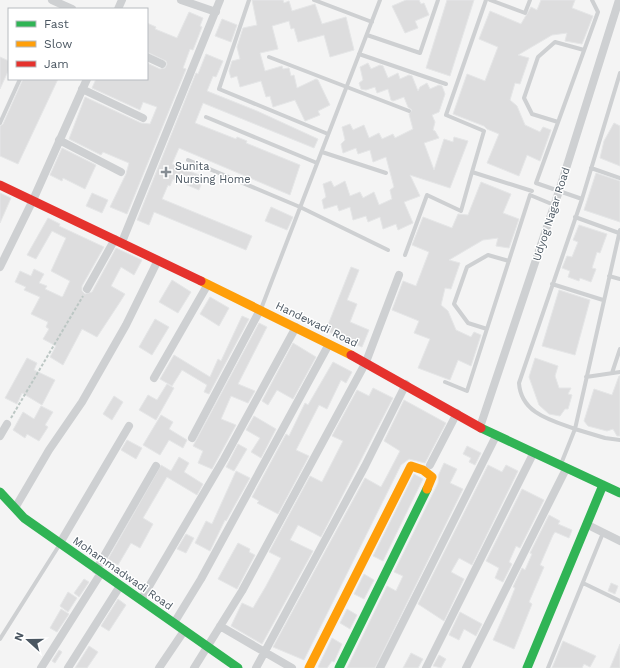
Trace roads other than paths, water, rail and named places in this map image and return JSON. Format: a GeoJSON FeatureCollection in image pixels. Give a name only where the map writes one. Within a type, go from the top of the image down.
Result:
{"type":"FeatureCollection","features":[{"type":"Feature","properties":{"kind":"main road","name":"Handewadi Road"},"geometry":{"type":"LineString","coordinates":[[1,188],[33,200],[119,240],[366,362],[496,436],[620,492]]}},
{"type":"Feature","properties":{"kind":"main road"},"geometry":{"type":"LineString","coordinates":[[309,668],[408,469],[411,466],[414,466],[430,474],[432,477],[431,480],[339,668]]}},
{"type":"Feature","properties":{"kind":"main road"},"geometry":{"type":"LineString","coordinates":[[527,668],[588,525],[603,485]]}},
{"type":"Feature","properties":{"kind":"main road","name":"Mohammadwadi Road"},"geometry":{"type":"LineString","coordinates":[[0,492],[24,518],[207,646],[226,665],[238,668]]}},
{"type":"Feature","properties":{"kind":"street"},"geometry":{"type":"LineString","coordinates":[[52,0],[70,8]]}},
{"type":"Feature","properties":{"kind":"street"},"geometry":{"type":"LineString","coordinates":[[182,0],[216,12]]}},
{"type":"Feature","properties":{"kind":"street"},"geometry":{"type":"LineString","coordinates":[[87,289],[119,240],[220,0]]}},
{"type":"Feature","properties":{"kind":"street","name":"Udyog Nagar Road"},"geometry":{"type":"LineString","coordinates":[[480,427],[559,191],[619,0]]}},
{"type":"Feature","properties":{"kind":"street"},"geometry":{"type":"LineString","coordinates":[[148,57],[162,64]]}},
{"type":"Feature","properties":{"kind":"street"},"geometry":{"type":"LineString","coordinates":[[0,267],[33,200],[86,80]]}},
{"type":"Feature","properties":{"kind":"street"},"geometry":{"type":"LineString","coordinates":[[82,89],[143,118]]}},
{"type":"Feature","properties":{"kind":"street"},"geometry":{"type":"LineString","coordinates":[[59,140],[121,172]]}},
{"type":"Feature","properties":{"kind":"street"},"geometry":{"type":"LineString","coordinates":[[15,508],[49,450],[86,396],[126,325],[158,260]]}},
{"type":"Feature","properties":{"kind":"street"},"geometry":{"type":"LineString","coordinates":[[194,668],[242,591],[366,362],[399,275]]}},
{"type":"Feature","properties":{"kind":"street"},"geometry":{"type":"LineString","coordinates":[[154,378],[208,284]]}},
{"type":"Feature","properties":{"kind":"street"},"geometry":{"type":"LineString","coordinates":[[192,438],[260,310]]}},
{"type":"Feature","properties":{"kind":"street"},"geometry":{"type":"LineString","coordinates":[[141,600],[224,459],[296,327]]}},
{"type":"Feature","properties":{"kind":"street"},"geometry":{"type":"LineString","coordinates":[[174,623],[204,572],[330,344]]}},
{"type":"Feature","properties":{"kind":"street"},"geometry":{"type":"LineString","coordinates":[[256,668],[406,384]]}},
{"type":"Feature","properties":{"kind":"street"},"geometry":{"type":"LineString","coordinates":[[430,465],[457,413]]}},
{"type":"Feature","properties":{"kind":"street"},"geometry":{"type":"LineString","coordinates":[[0,436],[7,424]]}},
{"type":"Feature","properties":{"kind":"street"},"geometry":{"type":"LineString","coordinates":[[60,543],[129,426]]}},
{"type":"Feature","properties":{"kind":"street"},"geometry":{"type":"LineString","coordinates":[[380,668],[496,436]]}},
{"type":"Feature","properties":{"kind":"street"},"geometry":{"type":"LineString","coordinates":[[426,668],[533,454]]}},
{"type":"Feature","properties":{"kind":"street"},"geometry":{"type":"LineString","coordinates":[[41,668],[99,571],[156,466]]}},
{"type":"Feature","properties":{"kind":"street"},"geometry":{"type":"LineString","coordinates":[[466,668],[563,467]]}},
{"type":"Feature","properties":{"kind":"street"},"geometry":{"type":"LineString","coordinates":[[588,525],[620,541]]}},
{"type":"Feature","properties":{"kind":"street"},"geometry":{"type":"LineString","coordinates":[[68,668],[120,586]]}},
{"type":"Feature","properties":{"kind":"street"},"geometry":{"type":"LineString","coordinates":[[220,626],[292,668]]}},
{"type":"Feature","properties":{"kind":"street"},"geometry":{"type":"LineString","coordinates":[[159,668],[184,630]]}},
{"type":"Feature","properties":{"kind":"lane"},"geometry":{"type":"LineString","coordinates":[[249,0],[219,89],[328,134]]}},
{"type":"Feature","properties":{"kind":"lane"},"geometry":{"type":"LineString","coordinates":[[314,0],[372,22]]}},
{"type":"Feature","properties":{"kind":"lane"},"geometry":{"type":"LineString","coordinates":[[260,310],[380,0]]}},
{"type":"Feature","properties":{"kind":"lane"},"geometry":{"type":"LineString","coordinates":[[367,35],[420,53],[438,0]]}},
{"type":"Feature","properties":{"kind":"lane"},"geometry":{"type":"LineString","coordinates":[[405,255],[427,195],[461,211],[484,131],[446,114],[486,0]]}},
{"type":"Feature","properties":{"kind":"lane"},"geometry":{"type":"LineString","coordinates":[[490,0],[526,13],[530,0]]}},
{"type":"Feature","properties":{"kind":"lane"},"geometry":{"type":"LineString","coordinates":[[445,382],[467,391],[531,193],[536,183],[598,12],[592,0]]}},
{"type":"Feature","properties":{"kind":"lane"},"geometry":{"type":"LineString","coordinates":[[558,122],[532,114],[524,98],[538,57],[555,42],[584,50]]}},
{"type":"Feature","properties":{"kind":"lane"},"geometry":{"type":"LineString","coordinates":[[359,54],[446,84]]}},
{"type":"Feature","properties":{"kind":"lane"},"geometry":{"type":"LineString","coordinates":[[269,57],[346,88],[409,111]]}},
{"type":"Feature","properties":{"kind":"lane"},"geometry":{"type":"LineString","coordinates":[[620,73],[582,199],[574,217],[519,383],[520,392],[524,402],[535,412],[550,420],[575,429],[605,438],[620,440]]}},
{"type":"Feature","properties":{"kind":"lane"},"geometry":{"type":"LineString","coordinates":[[0,123],[20,80]]}},
{"type":"Feature","properties":{"kind":"lane"},"geometry":{"type":"LineString","coordinates":[[206,117],[317,162]]}},
{"type":"Feature","properties":{"kind":"lane"},"geometry":{"type":"LineString","coordinates":[[322,152],[386,173]]}},
{"type":"Feature","properties":{"kind":"lane"},"geometry":{"type":"LineString","coordinates":[[188,160],[300,207],[388,250]]}},
{"type":"Feature","properties":{"kind":"lane"},"geometry":{"type":"LineString","coordinates":[[591,168],[620,178]]}},
{"type":"Feature","properties":{"kind":"lane"},"geometry":{"type":"LineString","coordinates":[[472,172],[531,193],[554,205]]}},
{"type":"Feature","properties":{"kind":"lane"},"geometry":{"type":"LineString","coordinates":[[536,183],[582,199]]}},
{"type":"Feature","properties":{"kind":"lane"},"geometry":{"type":"LineString","coordinates":[[563,467],[575,429],[603,300],[620,231],[574,217]]}},
{"type":"Feature","properties":{"kind":"lane"},"geometry":{"type":"LineString","coordinates":[[487,329],[468,323],[454,304],[466,267],[488,254],[509,261]]}},
{"type":"Feature","properties":{"kind":"lane"},"geometry":{"type":"LineString","coordinates":[[609,276],[620,279]]}},
{"type":"Feature","properties":{"kind":"lane"},"geometry":{"type":"LineString","coordinates":[[552,284],[603,300]]}},
{"type":"Feature","properties":{"kind":"lane"},"geometry":{"type":"LineString","coordinates":[[612,373],[620,349]]}},
{"type":"Feature","properties":{"kind":"lane"},"geometry":{"type":"LineString","coordinates":[[586,377],[620,372]]}},
{"type":"Feature","properties":{"kind":"lane"},"geometry":{"type":"LineString","coordinates":[[548,668],[603,532]]}},
{"type":"Feature","properties":{"kind":"lane"},"geometry":{"type":"LineString","coordinates":[[0,640],[60,543]]}},
{"type":"Feature","properties":{"kind":"lane"},"geometry":{"type":"LineString","coordinates":[[583,583],[620,601]]}},
{"type":"Feature","properties":{"kind":"place","name":"Sunita Nursing Home"},"geometry":{"type":"Point","coordinates":[166,172]}}]}
